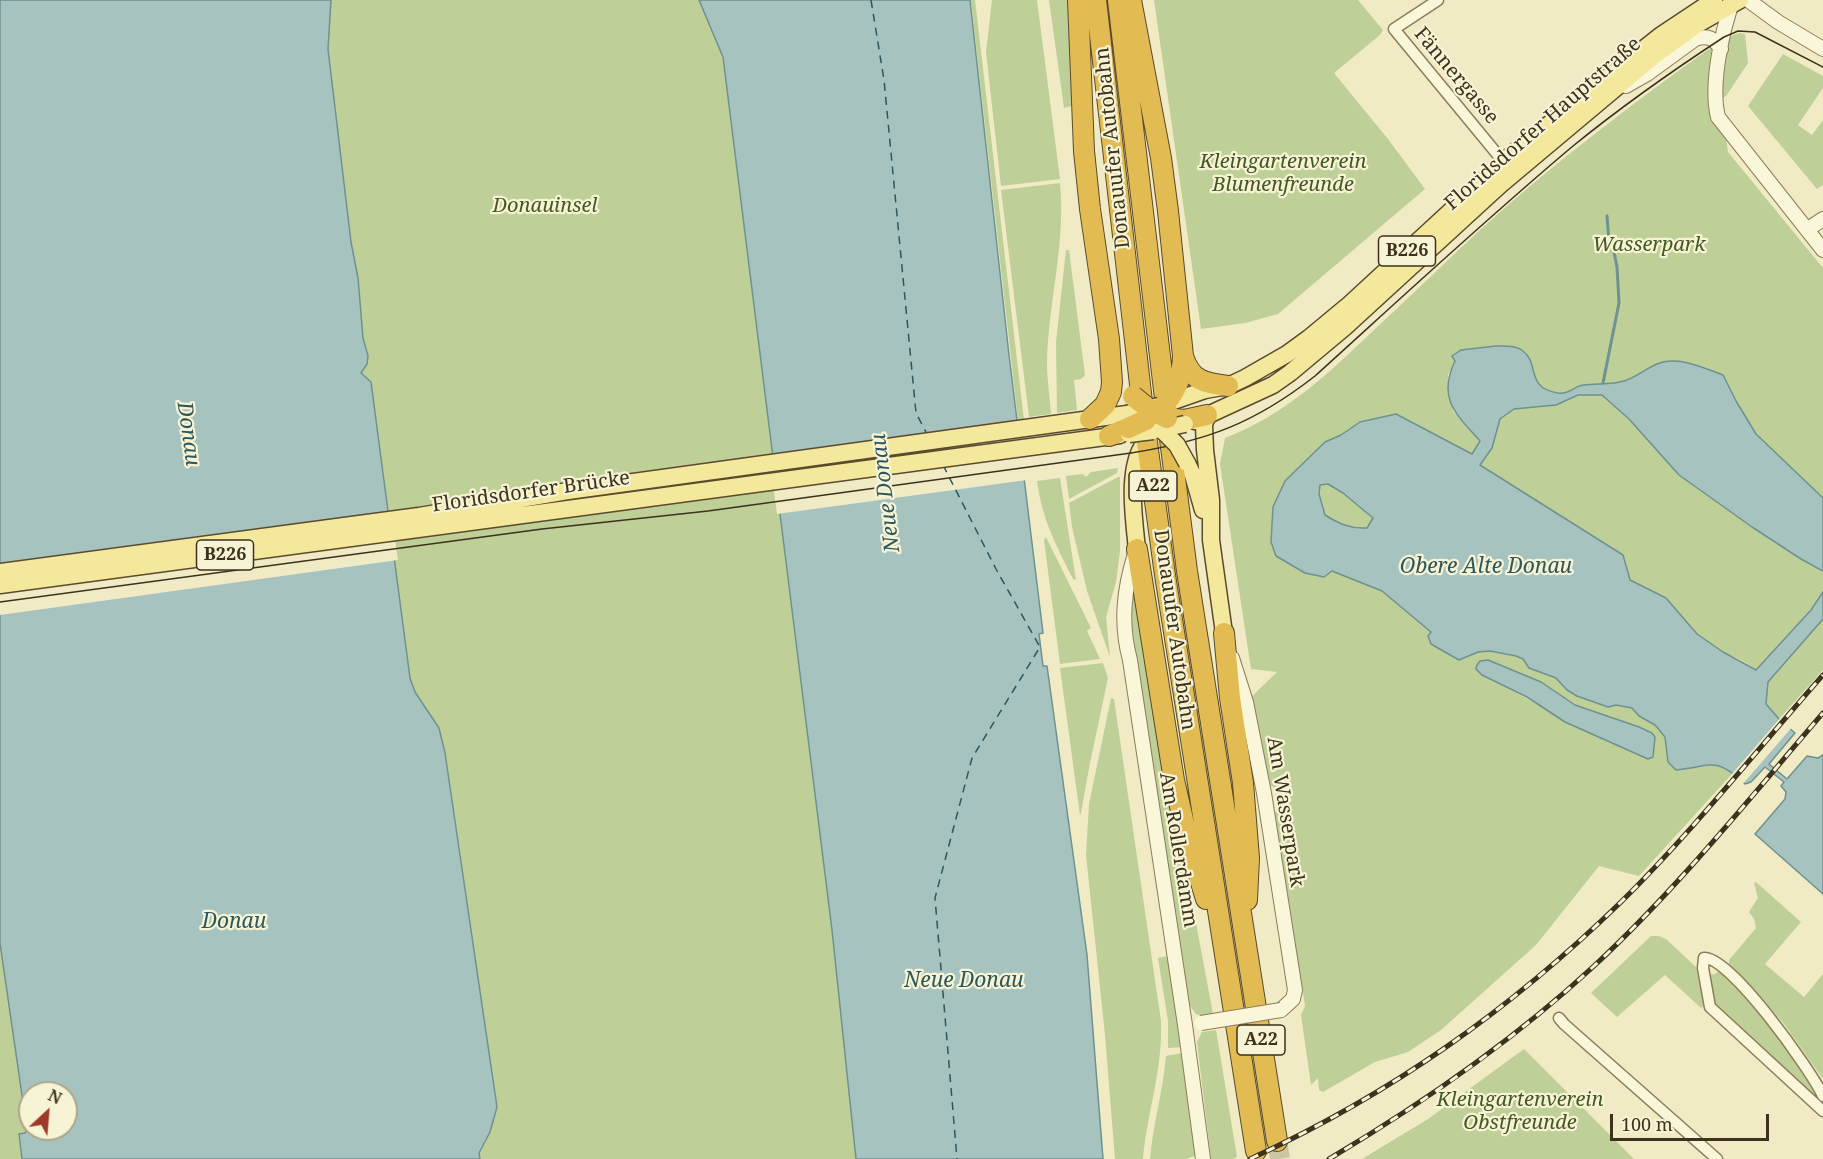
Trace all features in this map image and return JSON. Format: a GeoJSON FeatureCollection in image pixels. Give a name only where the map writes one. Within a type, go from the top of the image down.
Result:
{"type":"FeatureCollection","features":[{"type":"Feature","properties":{"kind":"highway"},"geometry":{"type":"LineString","coordinates":[[1078,0],[1084,151],[1108,339],[1111,392],[1105,405],[1090,419]]}},
{"type":"Feature","properties":{"kind":"highway","name":"Donauufer Autobahn"},"geometry":{"type":"LineString","coordinates":[[1096,0],[1157,518],[1256,1151]]}},
{"type":"Feature","properties":{"kind":"highway","name":"Donauufer Autobahn"},"geometry":{"type":"LineString","coordinates":[[1118,0],[1180,514],[1277,1141]]}},
{"type":"Feature","properties":{"kind":"highway"},"geometry":{"type":"LineString","coordinates":[[1131,0],[1161,158],[1183,356],[1182,371],[1167,414]]}},
{"type":"Feature","properties":{"kind":"highway"},"geometry":{"type":"LineString","coordinates":[[1108,339],[1122,380],[1124,420]]}},
{"type":"Feature","properties":{"kind":"highway"},"geometry":{"type":"LineString","coordinates":[[1183,356],[1188,369],[1195,377],[1205,382],[1228,386]]}},
{"type":"Feature","properties":{"kind":"highway"},"geometry":{"type":"LineString","coordinates":[[1124,420],[1167,414],[1207,415]]}},
{"type":"Feature","properties":{"kind":"highway"},"geometry":{"type":"LineString","coordinates":[[1124,420],[1167,414]]}},
{"type":"Feature","properties":{"kind":"highway"},"geometry":{"type":"LineString","coordinates":[[1137,549],[1174,780],[1187,837],[1227,969]]}},
{"type":"Feature","properties":{"kind":"highway"},"geometry":{"type":"LineString","coordinates":[[1224,633],[1250,858],[1245,939]]}},
{"type":"Feature","properties":{"kind":"main road","name":"Floridsdorfer Hauptstraße"},"geometry":{"type":"LineString","coordinates":[[1167,414],[1208,399],[1228,386],[1254,374],[1287,354],[1328,323],[1660,36],[1714,0]]}},
{"type":"Feature","properties":{"kind":"main road","name":"Floridsdorfer Hauptstraße"},"geometry":{"type":"LineString","coordinates":[[1207,415],[1273,385],[1290,373],[1346,327],[1509,168],[1604,99],[1655,55],[1734,2]]}},
{"type":"Feature","properties":{"kind":"main road"},"geometry":{"type":"LineString","coordinates":[[1134,461],[1138,452],[1167,414]]}},
{"type":"Feature","properties":{"kind":"main road"},"geometry":{"type":"LineString","coordinates":[[1167,414],[1177,446],[1193,475],[1211,540],[1224,633]]}},
{"type":"Feature","properties":{"kind":"main road"},"geometry":{"type":"LineString","coordinates":[[1207,415],[1204,424],[1204,438],[1211,500],[1211,540]]}},
{"type":"Feature","properties":{"kind":"main road","name":"B226"},"geometry":{"type":"LineString","coordinates":[[1090,419],[1124,420]]}},
{"type":"Feature","properties":{"kind":"main road","name":"Floridsdorfer Brücke"},"geometry":{"type":"LineString","coordinates":[[0,585],[448,518],[546,494],[1090,419]]}},
{"type":"Feature","properties":{"kind":"main road"},"geometry":{"type":"LineString","coordinates":[[1124,420],[1134,461],[1132,501],[1137,549]]}},
{"type":"Feature","properties":{"kind":"main road","name":"Floridsdorfer Brücke"},"geometry":{"type":"LineString","coordinates":[[0,572],[728,486],[1067,442],[1124,420]]}},
{"type":"Feature","properties":{"kind":"street","name":"Fännergasse"},"geometry":{"type":"LineString","coordinates":[[1438,0],[1394,29],[1509,168]]}},
{"type":"Feature","properties":{"kind":"street"},"geometry":{"type":"LineString","coordinates":[[1748,0],[1823,48]]}},
{"type":"Feature","properties":{"kind":"street"},"geometry":{"type":"LineString","coordinates":[[1734,2],[1721,49],[1714,88],[1718,117],[1823,250]]}},
{"type":"Feature","properties":{"kind":"street"},"geometry":{"type":"LineString","coordinates":[[1604,99],[1647,74],[1695,39],[1703,36],[1712,38],[1721,49]]}},
{"type":"Feature","properties":{"kind":"street"},"geometry":{"type":"LineString","coordinates":[[1808,229],[1823,219]]}},
{"type":"Feature","properties":{"kind":"street","name":"Am Rollerdamm"},"geometry":{"type":"LineString","coordinates":[[1137,549],[1129,573],[1124,634],[1130,660],[1185,1025],[1203,1159]]}},
{"type":"Feature","properties":{"kind":"street","name":"Am Wasserpark"},"geometry":{"type":"LineString","coordinates":[[1185,1025],[1281,1010],[1293,999],[1295,990],[1264,793],[1246,702],[1224,633]]}},
{"type":"Feature","properties":{"kind":"street"},"geometry":{"type":"LineString","coordinates":[[1823,1096],[1800,1059],[1761,1007],[1727,973],[1712,960],[1704,957],[1702,968],[1710,1007],[1823,1111]]}},
{"type":"Feature","properties":{"kind":"street"},"geometry":{"type":"LineString","coordinates":[[1559,1018],[1717,1159]]}},
{"type":"Feature","properties":{"kind":"green space","name":"Donauinsel"},"geometry":{"type":"Polygon","coordinates":[[[331,0],[699,0],[723,57],[832,930],[856,1159],[480,1159],[479,1153],[490,1132],[497,1107],[445,753],[439,728],[415,692],[410,678],[371,382],[361,373],[367,364],[368,356],[363,338],[358,278],[351,242],[328,49],[331,0]]]}},
{"type":"Feature","properties":{"kind":"green space"},"geometry":{"type":"Polygon","coordinates":[[[971,0],[975,0],[1024,420],[1018,421],[971,0]]]}},
{"type":"Feature","properties":{"kind":"green space"},"geometry":{"type":"Polygon","coordinates":[[[992,0],[1037,0],[1060,179],[1001,186],[986,52],[992,0]]]}},
{"type":"Feature","properties":{"kind":"green space"},"geometry":{"type":"Polygon","coordinates":[[[1049,0],[1073,0],[1072,106],[1064,108],[1049,0]]]}},
{"type":"Feature","properties":{"kind":"green space","name":"Kleingartenverein Blumenfreunde"},"geometry":{"type":"Polygon","coordinates":[[[1154,0],[1358,0],[1383,30],[1334,73],[1425,189],[1278,314],[1245,323],[1201,329],[1154,0]]]}},
{"type":"Feature","properties":{"kind":"green space"},"geometry":{"type":"Polygon","coordinates":[[[1739,33],[1745,34],[1748,63],[1726,96],[1719,101],[1728,37],[1739,33]]]}},
{"type":"Feature","properties":{"kind":"green space","name":"Wasserpark"},"geometry":{"type":"Polygon","coordinates":[[[1713,46],[1728,152],[1823,268],[1823,498],[1756,434],[1723,375],[1672,362],[1658,363],[1640,375],[1621,382],[1575,390],[1565,394],[1546,390],[1538,383],[1529,359],[1455,361],[1448,375],[1453,411],[1480,441],[1472,455],[1396,414],[1360,422],[1341,435],[1325,442],[1285,481],[1332,571],[1382,591],[1432,632],[1459,660],[1478,652],[1490,651],[1516,656],[1523,659],[1529,668],[1556,678],[1567,690],[1608,707],[1616,705],[1632,708],[1639,716],[1655,725],[1665,737],[1668,762],[1680,769],[1714,763],[1733,773],[1639,876],[1599,866],[1536,945],[1441,1030],[1408,1052],[1375,1062],[1323,1092],[1319,1090],[1318,1078],[1311,1085],[1301,1015],[1305,1006],[1275,813],[1292,800],[1261,779],[1246,702],[1277,672],[1251,669],[1220,464],[1225,438],[1247,429],[1287,405],[1305,391],[1341,361],[1468,241],[1537,181],[1594,134],[1713,46]],[[1488,660],[1480,661],[1477,665],[1482,675],[1547,709],[1639,727],[1575,705],[1513,670],[1488,660]]]}},
{"type":"Feature","properties":{"kind":"green space"},"geometry":{"type":"Polygon","coordinates":[[[1783,54],[1823,76],[1823,88],[1798,125],[1812,135],[1823,120],[1823,185],[1817,189],[1748,106],[1783,54]]]}},
{"type":"Feature","properties":{"kind":"green space"},"geometry":{"type":"Polygon","coordinates":[[[1060,183],[1061,228],[1047,363],[1051,414],[1029,417],[1001,190],[1060,183]]]}},
{"type":"Feature","properties":{"kind":"green space"},"geometry":{"type":"Polygon","coordinates":[[[1066,250],[1069,250],[1085,375],[1081,379],[1074,380],[1077,410],[1057,413],[1056,342],[1066,250]]]}},
{"type":"Feature","properties":{"kind":"green space"},"geometry":{"type":"Polygon","coordinates":[[[1578,395],[1602,395],[1729,510],[1768,538],[1823,571],[1823,592],[1811,610],[1757,670],[1723,652],[1697,634],[1666,598],[1630,580],[1623,555],[1480,465],[1492,448],[1500,419],[1514,409],[1556,405],[1578,395]]]}},
{"type":"Feature","properties":{"kind":"green space"},"geometry":{"type":"Polygon","coordinates":[[[1118,468],[1117,473],[1069,499],[1066,476],[1083,474],[1086,477],[1091,472],[1118,468]]]}},
{"type":"Feature","properties":{"kind":"green space"},"geometry":{"type":"Polygon","coordinates":[[[1120,477],[1120,551],[1116,582],[1106,617],[1110,657],[1087,591],[1072,527],[1069,503],[1120,477]]]}},
{"type":"Feature","properties":{"kind":"green space"},"geometry":{"type":"Polygon","coordinates":[[[1060,478],[1076,580],[1073,579],[1050,532],[1039,495],[1037,481],[1060,478]]]}},
{"type":"Feature","properties":{"kind":"green space"},"geometry":{"type":"Polygon","coordinates":[[[1328,484],[1343,493],[1373,518],[1367,529],[1345,525],[1325,515],[1319,494],[1320,485],[1328,484]]]}},
{"type":"Feature","properties":{"kind":"green space"},"geometry":{"type":"Polygon","coordinates":[[[1046,537],[1091,628],[1087,631],[1100,659],[1060,664],[1044,540],[1046,537]]]}},
{"type":"Feature","properties":{"kind":"green space"},"geometry":{"type":"Polygon","coordinates":[[[1133,585],[1213,1014],[1203,1016],[1196,1014],[1188,1003],[1129,619],[1133,585]]]}},
{"type":"Feature","properties":{"kind":"green space"},"geometry":{"type":"Polygon","coordinates":[[[1823,619],[1823,670],[1779,719],[1766,704],[1768,682],[1823,619]]]}},
{"type":"Feature","properties":{"kind":"green space"},"geometry":{"type":"Polygon","coordinates":[[[1103,663],[1108,678],[1080,815],[1060,668],[1103,663]]]}},
{"type":"Feature","properties":{"kind":"green space"},"geometry":{"type":"Polygon","coordinates":[[[1111,698],[1114,699],[1161,1021],[1160,1057],[1143,1159],[1115,1159],[1105,1035],[1086,855],[1089,804],[1111,698]]]}},
{"type":"Feature","properties":{"kind":"green space"},"geometry":{"type":"Polygon","coordinates":[[[1756,882],[1801,922],[1765,964],[1804,997],[1823,974],[1823,1079],[1784,1024],[1755,990],[1729,965],[1729,960],[1756,928],[1749,912],[1758,898],[1754,883],[1756,882]]]}},
{"type":"Feature","properties":{"kind":"green space"},"geometry":{"type":"Polygon","coordinates":[[[1651,936],[1666,939],[1696,967],[1704,1006],[1701,1008],[1665,975],[1617,1017],[1591,993],[1651,936]]]}},
{"type":"Feature","properties":{"kind":"green space"},"geometry":{"type":"Polygon","coordinates":[[[0,943],[20,1081],[18,1081],[18,1141],[22,1159],[0,1159],[0,943]]]}},
{"type":"Feature","properties":{"kind":"green space"},"geometry":{"type":"Polygon","coordinates":[[[1168,956],[1183,1047],[1168,1048],[1168,1021],[1158,958],[1168,956]]]}},
{"type":"Feature","properties":{"kind":"green space"},"geometry":{"type":"Polygon","coordinates":[[[1720,970],[1775,1032],[1822,1103],[1715,1006],[1708,975],[1720,970]]]}},
{"type":"Feature","properties":{"kind":"green space"},"geometry":{"type":"Polygon","coordinates":[[[1216,1030],[1237,1157],[1233,1159],[1211,1159],[1197,1042],[1202,1032],[1216,1030]]]}},
{"type":"Feature","properties":{"kind":"green space","name":"Kleingartenverein Obstfreunde"},"geometry":{"type":"Polygon","coordinates":[[[1524,1049],[1634,1159],[1362,1159],[1428,1119],[1524,1049]]]}},
{"type":"Feature","properties":{"kind":"green space"},"geometry":{"type":"Polygon","coordinates":[[[1182,1053],[1198,1155],[1186,1159],[1150,1159],[1166,1056],[1182,1053]]]}},
{"type":"Feature","properties":{"kind":"water","name":"Donau"},"geometry":{"type":"Polygon","coordinates":[[[0,0],[331,0],[328,49],[351,242],[358,278],[363,338],[368,356],[367,364],[361,373],[371,382],[410,678],[415,692],[439,728],[445,753],[497,1107],[490,1132],[479,1153],[480,1159],[22,1159],[20,1141],[78,1141],[78,1081],[20,1081],[0,943],[0,0]]]}},
{"type":"Feature","properties":{"kind":"water","name":"Neue Donau"},"geometry":{"type":"Polygon","coordinates":[[[699,0],[970,0],[1009,355],[1043,633],[1039,634],[1043,666],[1047,666],[1087,955],[1103,1159],[856,1159],[832,930],[723,57],[699,0]]]}},
{"type":"Feature","properties":{"kind":"water","name":"Obere Alte Donau"},"geometry":{"type":"Polygon","coordinates":[[[1496,346],[1520,349],[1528,356],[1541,386],[1558,393],[1565,393],[1583,385],[1624,381],[1653,366],[1673,361],[1699,366],[1723,375],[1756,434],[1823,498],[1823,571],[1752,527],[1679,475],[1629,419],[1602,395],[1578,395],[1556,405],[1514,409],[1500,419],[1492,448],[1480,465],[1623,555],[1630,580],[1666,598],[1697,634],[1723,652],[1756,670],[1811,610],[1823,592],[1823,619],[1768,682],[1766,704],[1795,733],[1769,764],[1787,779],[1807,756],[1818,758],[1823,755],[1823,894],[1755,834],[1785,799],[1786,792],[1781,786],[1784,782],[1765,767],[1751,782],[1745,784],[1720,766],[1706,765],[1676,770],[1668,762],[1665,737],[1655,725],[1639,716],[1632,708],[1616,705],[1608,707],[1577,696],[1567,690],[1556,678],[1529,668],[1523,659],[1516,656],[1490,651],[1478,652],[1459,660],[1431,644],[1428,636],[1431,632],[1382,591],[1332,571],[1324,577],[1305,573],[1276,556],[1271,542],[1273,507],[1285,481],[1325,442],[1341,435],[1360,422],[1396,414],[1472,454],[1480,441],[1457,414],[1449,396],[1450,374],[1455,361],[1452,356],[1461,350],[1496,346]],[[1328,484],[1320,485],[1319,494],[1325,515],[1345,525],[1367,528],[1373,518],[1343,493],[1328,484]]]}},
{"type":"Feature","properties":{"kind":"water"},"geometry":{"type":"Polygon","coordinates":[[[1488,660],[1541,682],[1575,705],[1652,733],[1655,737],[1653,757],[1648,759],[1565,722],[1527,697],[1482,675],[1476,669],[1477,665],[1480,661],[1488,660]]]}},
{"type":"Feature","properties":{"kind":"pier"},"geometry":{"type":"Polygon","coordinates":[[[1020,421],[1027,480],[777,514],[769,455],[1020,421]]]}},
{"type":"Feature","properties":{"kind":"pier"},"geometry":{"type":"Polygon","coordinates":[[[391,511],[398,560],[0,615],[0,565],[391,511]]]}},
{"type":"Feature","properties":{"kind":"pier"},"geometry":{"type":"Polygon","coordinates":[[[1781,717],[1793,726],[1742,785],[1731,775],[1781,717]]]}},
{"type":"Feature","properties":{"kind":"waterway"},"geometry":{"type":"LineString","coordinates":[[1603,383],[1619,303],[1617,267],[1609,242],[1607,216]]}},
{"type":"Feature","properties":{"kind":"ferry route"},"geometry":{"type":"LineString","coordinates":[[871,0],[884,80],[916,413],[927,434]]}},
{"type":"Feature","properties":{"kind":"ferry route"},"geometry":{"type":"LineString","coordinates":[[943,465],[996,569],[1040,647],[972,758],[935,898],[957,1159]]}},
{"type":"Feature","properties":{"kind":"tunnel"},"geometry":{"type":"LineString","coordinates":[[1277,1141],[1280,1159]]}},
{"type":"Feature","properties":{"kind":"tram line"},"geometry":{"type":"LineString","coordinates":[[0,602],[542,529],[708,511],[1131,453],[1207,436],[1229,428],[1272,406],[1315,376],[1573,146],[1647,90],[1724,37],[1738,31],[1755,32],[1823,67]]}},
{"type":"Feature","properties":{"kind":"railway"},"geometry":{"type":"LineString","coordinates":[[1250,1159],[1302,1134],[1400,1078],[1447,1047],[1536,979],[1648,875],[1823,675]]}},
{"type":"Feature","properties":{"kind":"railway"},"geometry":{"type":"LineString","coordinates":[[1329,1159],[1399,1116],[1466,1070],[1563,994],[1625,937],[1683,875],[1823,713]]}}]}
